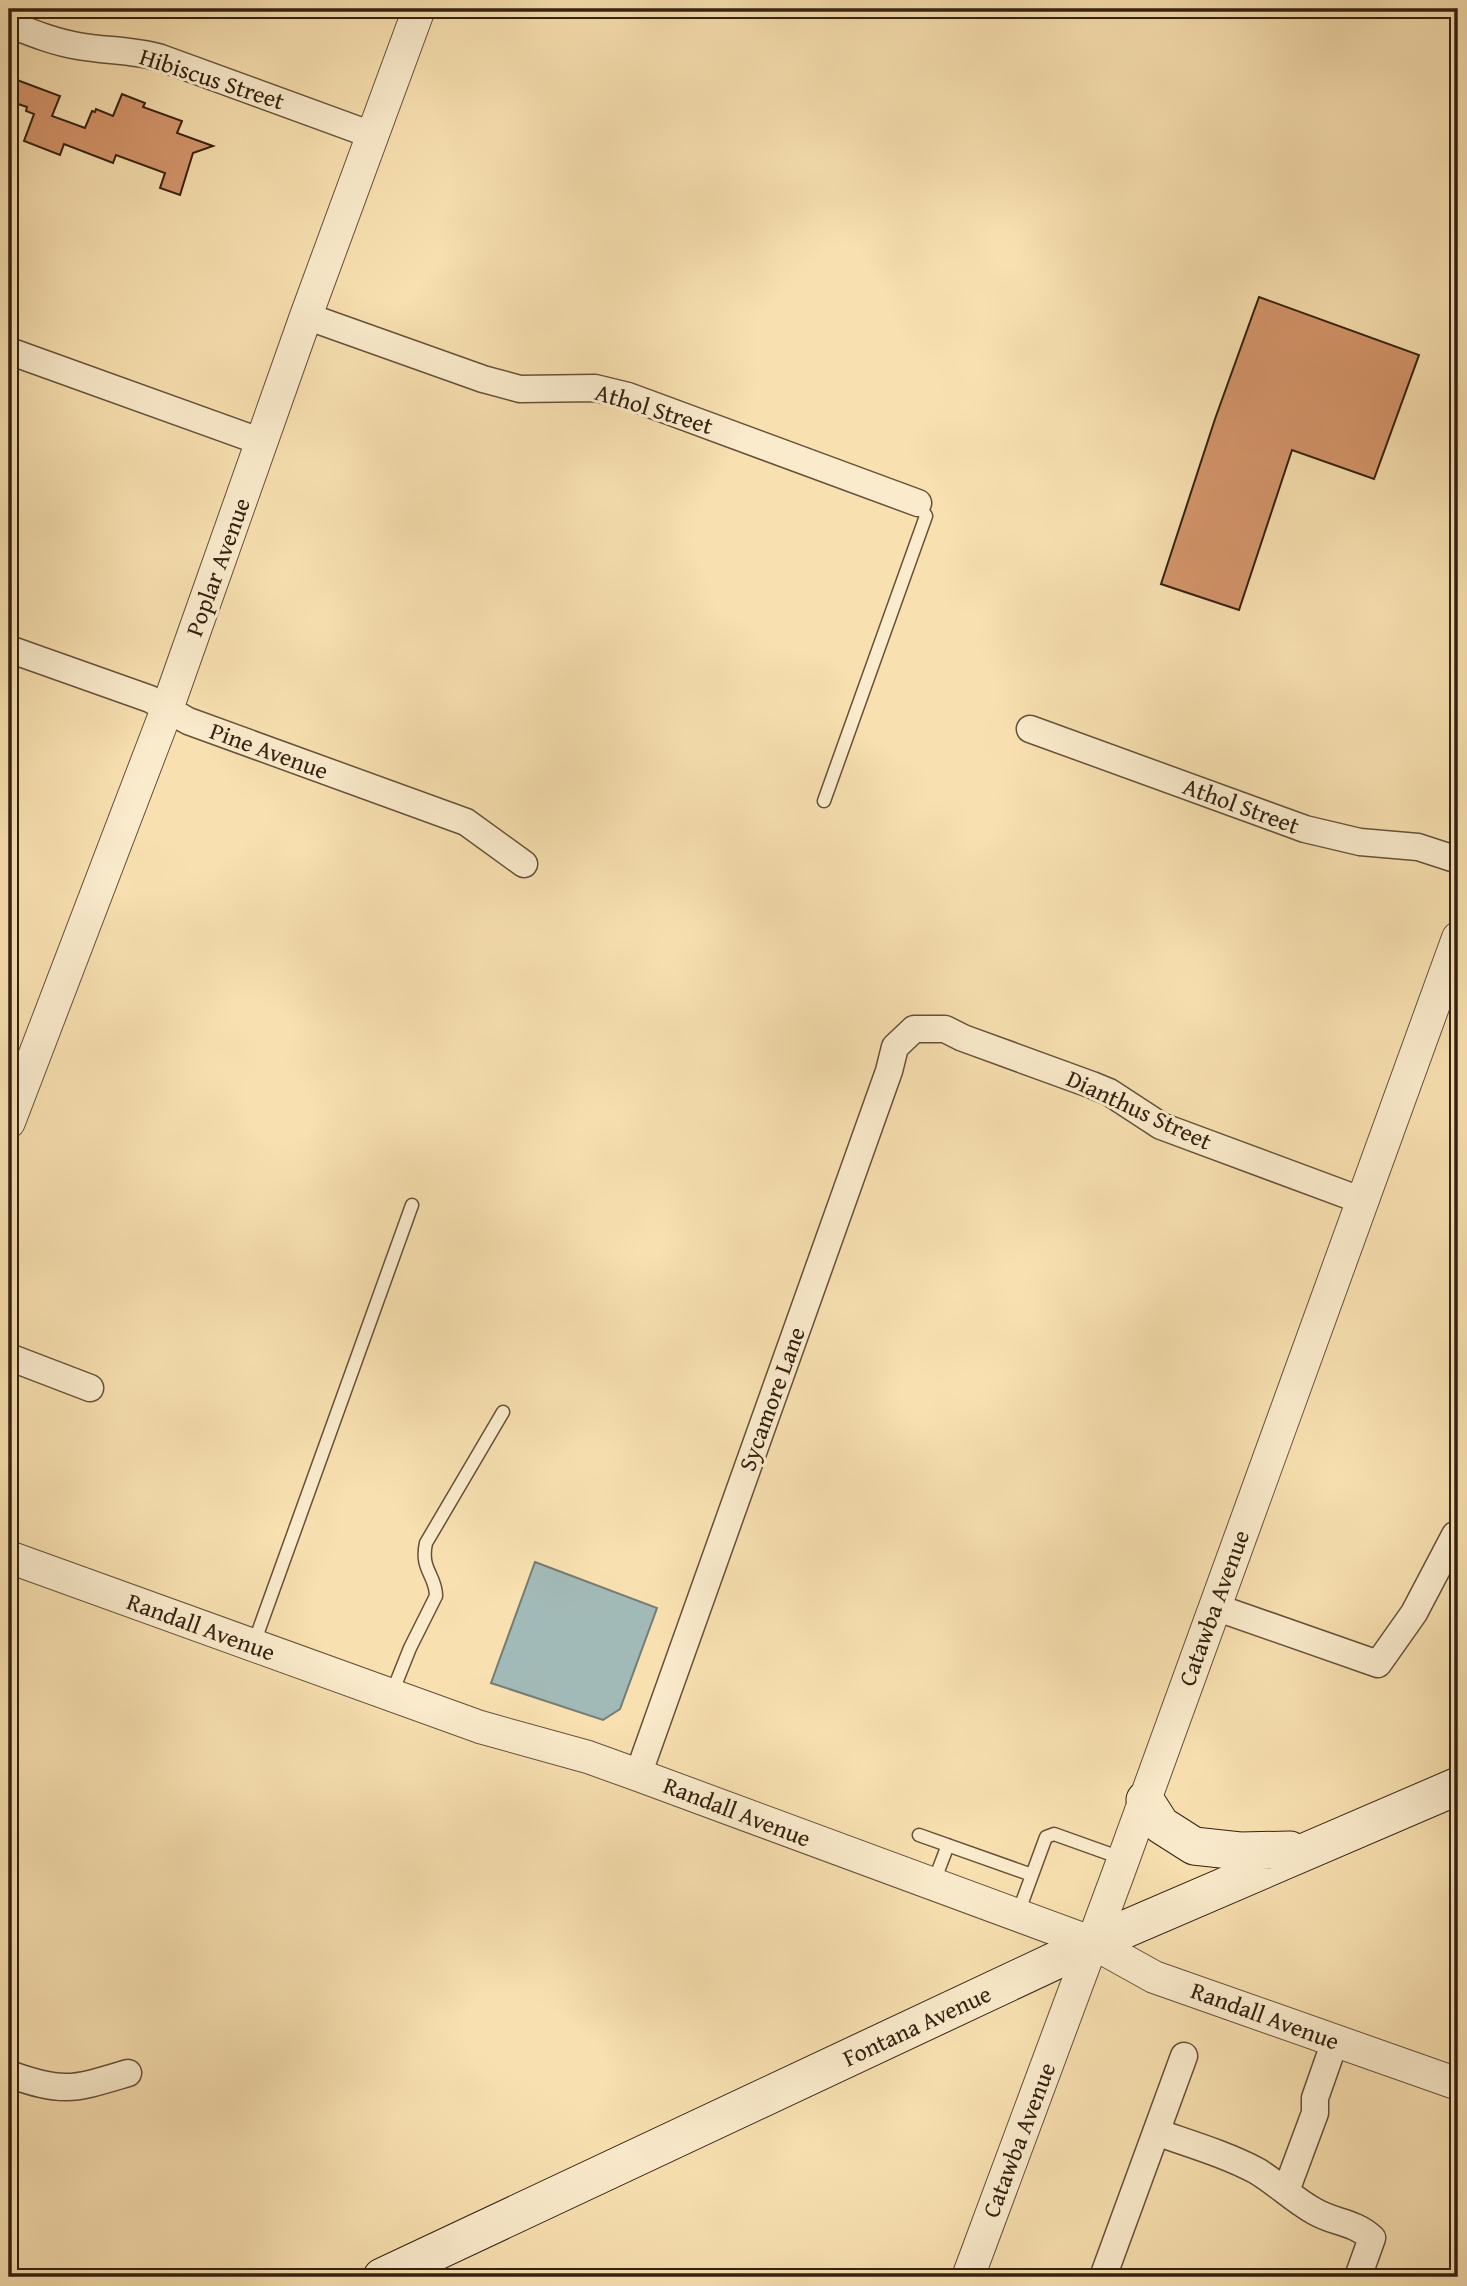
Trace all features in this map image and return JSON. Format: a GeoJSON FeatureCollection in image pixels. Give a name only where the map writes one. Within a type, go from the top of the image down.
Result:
{"type":"FeatureCollection","features":[{"type":"Feature","properties":{"kind":"main road","name":"Fontana Avenue"},"geometry":{"type":"LineString","coordinates":[[382,2277],[1093,1943],[1458,1786]]}},
{"type":"Feature","properties":{"kind":"main road"},"geometry":{"type":"LineString","coordinates":[[1145,1800],[1161,1825],[1194,1846],[1240,1851],[1312,1849]]}},
{"type":"Feature","properties":{"kind":"street","name":"Poplar Avenue"},"geometry":{"type":"LineString","coordinates":[[9,1122],[167,709],[306,316],[419,9]]}},
{"type":"Feature","properties":{"kind":"street","name":"Hibiscus Street"},"geometry":{"type":"LineString","coordinates":[[9,24],[79,46],[153,56],[372,135]]}},
{"type":"Feature","properties":{"kind":"street","name":"Athol Street"},"geometry":{"type":"LineString","coordinates":[[306,316],[483,379],[520,389],[595,388],[628,396],[918,503]]}},
{"type":"Feature","properties":{"kind":"street"},"geometry":{"type":"LineString","coordinates":[[9,351],[262,442]]}},
{"type":"Feature","properties":{"kind":"street","name":"Pine Avenue"},"geometry":{"type":"LineString","coordinates":[[9,649],[150,699],[188,721],[466,822],[524,864]]}},
{"type":"Feature","properties":{"kind":"street","name":"Athol Street"},"geometry":{"type":"LineString","coordinates":[[1030,729],[1305,829],[1360,842],[1418,847],[1458,860]]}},
{"type":"Feature","properties":{"kind":"street","name":"Catawba Avenue"},"geometry":{"type":"LineString","coordinates":[[968,2277],[1124,1859],[1458,938]]}},
{"type":"Feature","properties":{"kind":"street","name":"Dianthus Street"},"geometry":{"type":"LineString","coordinates":[[914,1029],[945,1028],[963,1038],[1109,1092],[1161,1126],[1363,1201]]}},
{"type":"Feature","properties":{"kind":"street","name":"Sycamore Lane"},"geometry":{"type":"LineString","coordinates":[[638,1775],[890,1071],[895,1047],[914,1029]]}},
{"type":"Feature","properties":{"kind":"street"},"geometry":{"type":"LineString","coordinates":[[9,1357],[90,1388]]}},
{"type":"Feature","properties":{"kind":"street"},"geometry":{"type":"LineString","coordinates":[[1215,1607],[1378,1664],[1414,1613],[1455,1535],[1458,1536]]}},
{"type":"Feature","properties":{"kind":"street","name":"Randall Avenue"},"geometry":{"type":"LineString","coordinates":[[9,1557],[480,1727],[588,1757],[638,1775],[1093,1943],[1154,1977],[1458,2084]]}},
{"type":"Feature","properties":{"kind":"street"},"geometry":{"type":"LineString","coordinates":[[1286,2191],[1315,2113],[1315,2098],[1344,2044]]}},
{"type":"Feature","properties":{"kind":"street"},"geometry":{"type":"LineString","coordinates":[[1103,2277],[1184,2056]]}},
{"type":"Feature","properties":{"kind":"street"},"geometry":{"type":"LineString","coordinates":[[9,2074],[55,2088],[76,2088],[128,2073]]}},
{"type":"Feature","properties":{"kind":"street"},"geometry":{"type":"LineString","coordinates":[[1156,2132],[1234,2160],[1258,2172],[1315,2212],[1346,2221],[1363,2230],[1372,2238],[1358,2277]]}},
{"type":"Feature","properties":{"kind":"lane"},"geometry":{"type":"LineString","coordinates":[[824,801],[926,516],[918,503]]}},
{"type":"Feature","properties":{"kind":"lane"},"geometry":{"type":"LineString","coordinates":[[253,1646],[412,1205]]}},
{"type":"Feature","properties":{"kind":"lane"},"geometry":{"type":"LineString","coordinates":[[391,1696],[436,1596],[436,1588],[423,1558],[426,1543],[503,1412]]}},
{"type":"Feature","properties":{"kind":"lane"},"geometry":{"type":"LineString","coordinates":[[1017,1916],[1046,1837],[1054,1834],[1124,1859]]}},
{"type":"Feature","properties":{"kind":"lane"},"geometry":{"type":"LineString","coordinates":[[919,1835],[1031,1875]]}},
{"type":"Feature","properties":{"kind":"lane"},"geometry":{"type":"LineString","coordinates":[[933,1885],[948,1845]]}},
{"type":"Feature","properties":{"kind":"water"},"geometry":{"type":"Polygon","coordinates":[[[535,1562],[657,1608],[620,1709],[603,1720],[491,1683],[535,1562]]]}},
{"type":"Feature","properties":{"kind":"building"},"geometry":{"type":"Polygon","coordinates":[[[9,77],[60,96],[52,116],[85,128],[92,111],[95,112],[96,109],[113,116],[122,94],[145,103],[143,107],[182,121],[177,133],[213,146],[193,153],[180,195],[160,188],[165,173],[116,155],[113,163],[64,144],[60,155],[24,141],[34,114],[26,111],[27,107],[9,101],[9,77]]]}},
{"type":"Feature","properties":{"kind":"building"},"geometry":{"type":"Polygon","coordinates":[[[1259,297],[1419,355],[1374,479],[1292,450],[1239,610],[1161,584],[1215,419],[1259,297]]]}}]}
